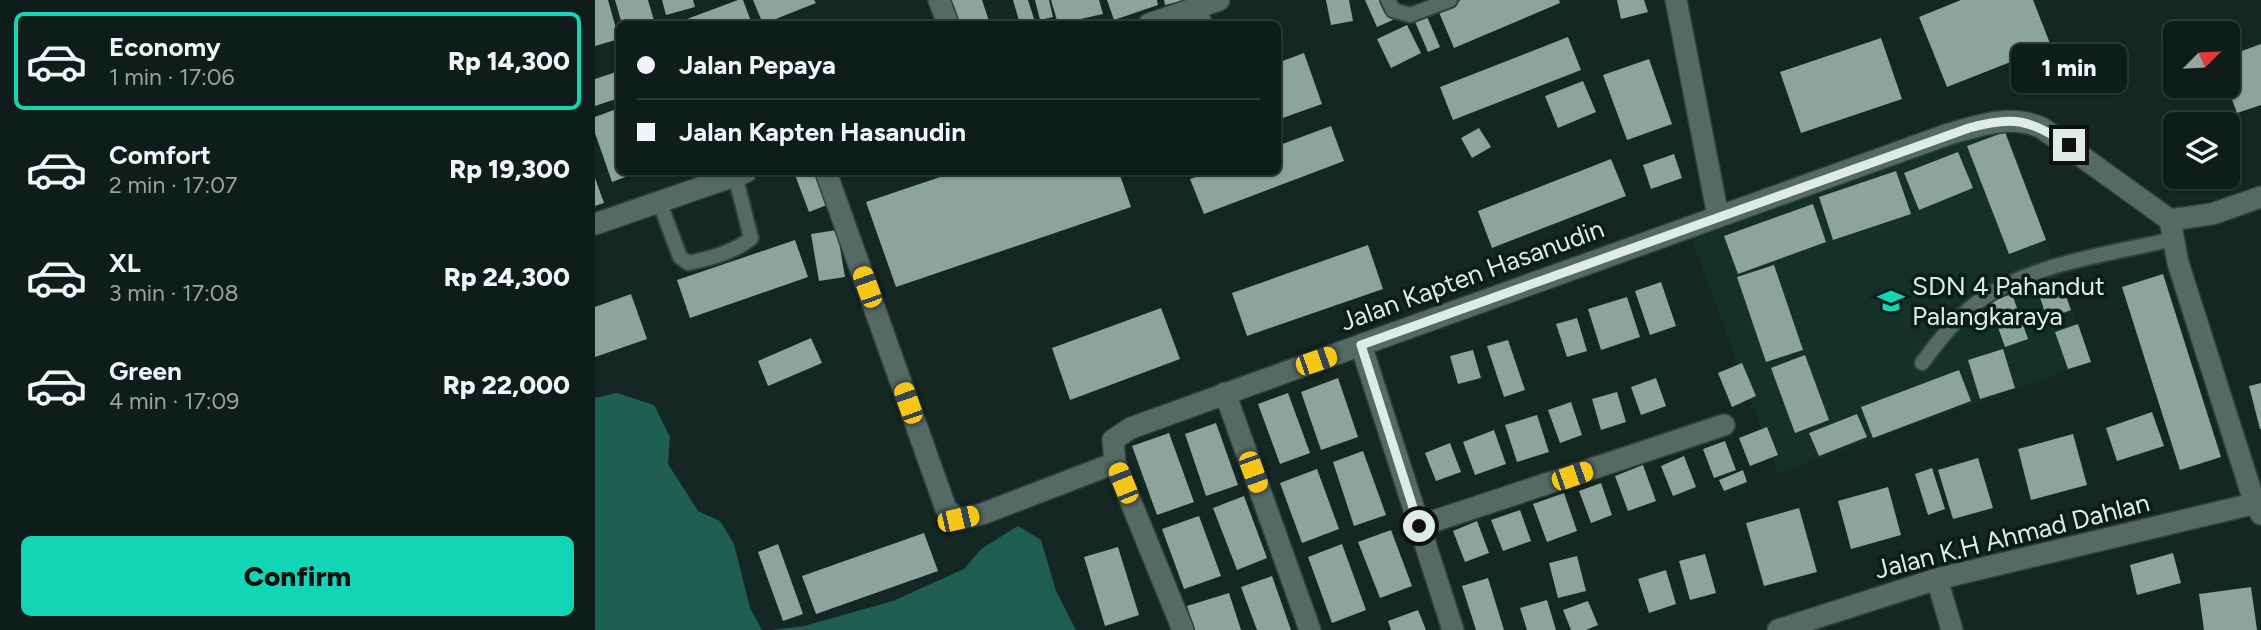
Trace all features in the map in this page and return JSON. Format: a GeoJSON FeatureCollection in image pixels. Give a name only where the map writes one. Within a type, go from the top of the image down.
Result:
{"type":"FeatureCollection","features":[{"type":"Feature","properties":{"kind":"street"},"geometry":{"type":"LineString","coordinates":[[939,0],[947,21]]}},
{"type":"Feature","properties":{"kind":"street"},"geometry":{"type":"LineString","coordinates":[[1169,21],[1202,16],[1219,0]]}},
{"type":"Feature","properties":{"kind":"street"},"geometry":{"type":"LineString","coordinates":[[1676,0],[1718,216]]}},
{"type":"Feature","properties":{"kind":"street","name":"Jalan Kapten Hasanudin"},"geometry":{"type":"LineString","coordinates":[[1115,463],[1111,449],[1118,435],[1225,393],[1949,134],[1988,123],[2029,122],[2069,145],[2172,229]]}},
{"type":"Feature","properties":{"kind":"street"},"geometry":{"type":"LineString","coordinates":[[595,224],[734,175]]}},
{"type":"Feature","properties":{"kind":"street"},"geometry":{"type":"LineString","coordinates":[[827,175],[946,509],[958,519],[982,514],[1115,463],[1183,630]]}},
{"type":"Feature","properties":{"kind":"street"},"geometry":{"type":"LineString","coordinates":[[2259,507],[2172,229],[2261,197]]}},
{"type":"Feature","properties":{"kind":"street"},"geometry":{"type":"LineString","coordinates":[[1361,345],[1453,630]]}},
{"type":"Feature","properties":{"kind":"street"},"geometry":{"type":"LineString","coordinates":[[1225,393],[1310,630]]}},
{"type":"Feature","properties":{"kind":"street"},"geometry":{"type":"LineString","coordinates":[[1419,526],[1724,425]]}},
{"type":"Feature","properties":{"kind":"street","name":"Jalan K.H Ahmad Dahlan"},"geometry":{"type":"LineString","coordinates":[[1778,630],[1937,579],[2259,507]]}},
{"type":"Feature","properties":{"kind":"street"},"geometry":{"type":"LineString","coordinates":[[1937,579],[1952,630]]}},
{"type":"Feature","properties":{"kind":"lane"},"geometry":{"type":"LineString","coordinates":[[1388,0],[1393,10],[1410,15],[1450,0]]}},
{"type":"Feature","properties":{"kind":"lane"},"geometry":{"type":"LineString","coordinates":[[659,201],[680,257],[688,263],[698,261],[744,244],[751,238],[740,175]]}},
{"type":"Feature","properties":{"kind":"lane"},"geometry":{"type":"LineString","coordinates":[[1923,363],[1943,335],[1984,297],[2036,273],[2172,229]]}},
{"type":"Feature","properties":{"kind":"shaded area","name":"SDN 4 Pahandut Palangkaraya"},"geometry":{"type":"Polygon","coordinates":[[[2005,126],[2091,362],[1778,473],[1692,240],[2005,126]]]}},
{"type":"Feature","properties":{"kind":"green space"},"geometry":{"type":"Polygon","coordinates":[[[617,393],[654,405],[670,437],[668,464],[698,511],[720,521],[734,544],[750,608],[762,630],[595,630],[595,398],[617,393]]]}},
{"type":"Feature","properties":{"kind":"green space"},"geometry":{"type":"Polygon","coordinates":[[[1018,526],[1041,540],[1056,591],[1076,630],[772,630],[804,626],[893,601],[964,569],[981,549],[1018,526]]]}},
{"type":"Feature","properties":{"kind":"building"},"geometry":{"type":"Polygon","coordinates":[[[595,0],[608,0],[616,28],[616,40],[595,46],[595,0]]]}},
{"type":"Feature","properties":{"kind":"building"},"geometry":{"type":"Polygon","coordinates":[[[615,0],[648,0],[654,21],[621,21],[615,0]]]}},
{"type":"Feature","properties":{"kind":"building"},"geometry":{"type":"Polygon","coordinates":[[[662,0],[693,0],[695,7],[666,15],[662,0]]]}},
{"type":"Feature","properties":{"kind":"building"},"geometry":{"type":"Polygon","coordinates":[[[743,0],[751,21],[688,21],[687,19],[743,0]]]}},
{"type":"Feature","properties":{"kind":"building"},"geometry":{"type":"Polygon","coordinates":[[[753,0],[814,0],[816,3],[771,21],[762,21],[753,0]]]}},
{"type":"Feature","properties":{"kind":"building"},"geometry":{"type":"Polygon","coordinates":[[[951,0],[982,0],[989,21],[959,21],[951,0]]]}},
{"type":"Feature","properties":{"kind":"building"},"geometry":{"type":"Polygon","coordinates":[[[1013,0],[1028,0],[1035,21],[1019,21],[1013,0]]]}},
{"type":"Feature","properties":{"kind":"building"},"geometry":{"type":"Polygon","coordinates":[[[1035,0],[1049,0],[1053,17],[1040,20],[1035,0]]]}},
{"type":"Feature","properties":{"kind":"building"},"geometry":{"type":"Polygon","coordinates":[[[1051,0],[1099,0],[1103,14],[1072,21],[1057,21],[1051,0]]]}},
{"type":"Feature","properties":{"kind":"building"},"geometry":{"type":"Polygon","coordinates":[[[1107,0],[1157,0],[1158,5],[1114,20],[1107,0]]]}},
{"type":"Feature","properties":{"kind":"building"},"geometry":{"type":"Polygon","coordinates":[[[1164,0],[1181,0],[1181,1],[1165,5],[1164,0]]]}},
{"type":"Feature","properties":{"kind":"building"},"geometry":{"type":"Polygon","coordinates":[[[1326,0],[1349,0],[1353,21],[1331,25],[1326,0]]]}},
{"type":"Feature","properties":{"kind":"building"},"geometry":{"type":"Polygon","coordinates":[[[1365,0],[1386,0],[1395,19],[1377,27],[1365,0]]]}},
{"type":"Feature","properties":{"kind":"building"},"geometry":{"type":"Polygon","coordinates":[[[1461,0],[1559,0],[1560,3],[1454,48],[1438,10],[1461,0]]]}},
{"type":"Feature","properties":{"kind":"building"},"geometry":{"type":"Polygon","coordinates":[[[1617,0],[1644,0],[1648,12],[1621,19],[1617,0]]]}},
{"type":"Feature","properties":{"kind":"building"},"geometry":{"type":"Polygon","coordinates":[[[1961,0],[2033,0],[2051,46],[1947,87],[1919,17],[1961,0]]]}},
{"type":"Feature","properties":{"kind":"building"},"geometry":{"type":"Polygon","coordinates":[[[1425,12],[1440,47],[1428,52],[1413,17],[1425,12]]]}},
{"type":"Feature","properties":{"kind":"building"},"geometry":{"type":"Polygon","coordinates":[[[1407,25],[1421,53],[1391,68],[1377,39],[1407,25]]]}},
{"type":"Feature","properties":{"kind":"building"},"geometry":{"type":"Polygon","coordinates":[[[1568,37],[1581,70],[1453,120],[1440,87],[1568,37]]]}},
{"type":"Feature","properties":{"kind":"building"},"geometry":{"type":"Polygon","coordinates":[[[1881,38],[1902,99],[1801,133],[1780,72],[1881,38]]]}},
{"type":"Feature","properties":{"kind":"building"},"geometry":{"type":"Polygon","coordinates":[[[2261,44],[2261,105],[2237,112],[2231,98],[2240,98],[2240,52],[2261,44]]]}},
{"type":"Feature","properties":{"kind":"building"},"geometry":{"type":"Polygon","coordinates":[[[1304,53],[1322,104],[1281,119],[1281,62],[1304,53]]]}},
{"type":"Feature","properties":{"kind":"building"},"geometry":{"type":"Polygon","coordinates":[[[1649,59],[1672,124],[1627,140],[1603,75],[1649,59]]]}},
{"type":"Feature","properties":{"kind":"building"},"geometry":{"type":"Polygon","coordinates":[[[616,72],[616,99],[595,106],[595,79],[616,72]]]}},
{"type":"Feature","properties":{"kind":"building"},"geometry":{"type":"Polygon","coordinates":[[[1583,81],[1596,112],[1558,128],[1545,96],[1583,81]]]}},
{"type":"Feature","properties":{"kind":"building"},"geometry":{"type":"Polygon","coordinates":[[[616,109],[616,175],[631,175],[612,182],[595,133],[595,117],[616,109]]]}},
{"type":"Feature","properties":{"kind":"building"},"geometry":{"type":"Polygon","coordinates":[[[1331,126],[1344,161],[1204,214],[1190,179],[1201,175],[1281,175],[1281,145],[1331,126]]]}},
{"type":"Feature","properties":{"kind":"building"},"geometry":{"type":"Polygon","coordinates":[[[1479,128],[1491,147],[1472,158],[1461,138],[1479,128]]]}},
{"type":"Feature","properties":{"kind":"building"},"geometry":{"type":"Polygon","coordinates":[[[2005,132],[2046,240],[2009,254],[1967,146],[2005,132]]]}},
{"type":"Feature","properties":{"kind":"building"},"geometry":{"type":"Polygon","coordinates":[[[1958,152],[1973,188],[1919,210],[1904,173],[1958,152]]]}},
{"type":"Feature","properties":{"kind":"building"},"geometry":{"type":"Polygon","coordinates":[[[1674,154],[1682,178],[1651,189],[1643,165],[1674,154]]]}},
{"type":"Feature","properties":{"kind":"building"},"geometry":{"type":"Polygon","coordinates":[[[1611,159],[1626,196],[1492,248],[1478,211],[1611,159]]]}},
{"type":"Feature","properties":{"kind":"building"},"geometry":{"type":"Polygon","coordinates":[[[1896,171],[1911,214],[1833,240],[1819,197],[1896,171]]]}},
{"type":"Feature","properties":{"kind":"building"},"geometry":{"type":"Polygon","coordinates":[[[795,175],[821,175],[832,203],[809,212],[795,175]]]}},
{"type":"Feature","properties":{"kind":"building"},"geometry":{"type":"Polygon","coordinates":[[[946,175],[1120,175],[1131,207],[896,287],[866,202],[946,175]]]}},
{"type":"Feature","properties":{"kind":"building"},"geometry":{"type":"Polygon","coordinates":[[[595,178],[604,203],[595,206],[595,178]]]}},
{"type":"Feature","properties":{"kind":"building"},"geometry":{"type":"Polygon","coordinates":[[[1813,204],[1826,242],[1738,274],[1724,236],[1813,204]]]}},
{"type":"Feature","properties":{"kind":"building"},"geometry":{"type":"Polygon","coordinates":[[[837,230],[845,277],[819,281],[811,234],[837,230]]]}},
{"type":"Feature","properties":{"kind":"building"},"geometry":{"type":"Polygon","coordinates":[[[795,240],[808,277],[690,318],[677,280],[795,240]]]}},
{"type":"Feature","properties":{"kind":"building"},"geometry":{"type":"Polygon","coordinates":[[[1368,245],[1383,289],[1247,336],[1232,293],[1368,245]]]}},
{"type":"Feature","properties":{"kind":"building"},"geometry":{"type":"Polygon","coordinates":[[[1774,265],[1803,350],[1766,362],[1737,277],[1774,265]]]}},
{"type":"Feature","properties":{"kind":"building"},"geometry":{"type":"Polygon","coordinates":[[[2163,274],[2221,457],[2180,470],[2122,287],[2163,274]]]}},
{"type":"Feature","properties":{"kind":"building"},"geometry":{"type":"Polygon","coordinates":[[[1661,282],[1676,326],[1650,335],[1635,291],[1661,282]]]}},
{"type":"Feature","properties":{"kind":"building"},"geometry":{"type":"Polygon","coordinates":[[[2061,283],[2071,310],[2047,319],[2038,291],[2061,283]]]}},
{"type":"Feature","properties":{"kind":"building"},"geometry":{"type":"Polygon","coordinates":[[[631,294],[647,339],[595,357],[595,307],[631,294]]]}},
{"type":"Feature","properties":{"kind":"building"},"geometry":{"type":"Polygon","coordinates":[[[2012,294],[2028,339],[2005,347],[1989,302],[2012,294]]]}},
{"type":"Feature","properties":{"kind":"building"},"geometry":{"type":"Polygon","coordinates":[[[1627,297],[1640,337],[1601,350],[1588,309],[1627,297]]]}},
{"type":"Feature","properties":{"kind":"building"},"geometry":{"type":"Polygon","coordinates":[[[1161,308],[1180,359],[1070,400],[1052,348],[1161,308]]]}},
{"type":"Feature","properties":{"kind":"building"},"geometry":{"type":"Polygon","coordinates":[[[1577,318],[1587,351],[1567,357],[1556,324],[1577,318]]]}},
{"type":"Feature","properties":{"kind":"building"},"geometry":{"type":"Polygon","coordinates":[[[2078,324],[2091,362],[2068,369],[2055,332],[2078,324]]]}},
{"type":"Feature","properties":{"kind":"building"},"geometry":{"type":"Polygon","coordinates":[[[811,338],[822,363],[768,386],[758,361],[811,338]]]}},
{"type":"Feature","properties":{"kind":"building"},"geometry":{"type":"Polygon","coordinates":[[[1508,340],[1525,390],[1504,397],[1487,346],[1508,340]]]}},
{"type":"Feature","properties":{"kind":"building"},"geometry":{"type":"Polygon","coordinates":[[[2003,349],[2015,388],[1980,399],[1968,360],[2003,349]]]}},
{"type":"Feature","properties":{"kind":"building"},"geometry":{"type":"Polygon","coordinates":[[[1473,350],[1481,378],[1458,384],[1450,356],[1473,350]]]}},
{"type":"Feature","properties":{"kind":"building"},"geometry":{"type":"Polygon","coordinates":[[[1805,355],[1829,420],[1795,433],[1771,368],[1805,355]]]}},
{"type":"Feature","properties":{"kind":"building"},"geometry":{"type":"Polygon","coordinates":[[[1742,363],[1756,396],[1732,407],[1718,373],[1742,363]]]}},
{"type":"Feature","properties":{"kind":"building"},"geometry":{"type":"Polygon","coordinates":[[[1959,370],[1971,401],[1873,438],[1861,407],[1959,370]]]}},
{"type":"Feature","properties":{"kind":"building"},"geometry":{"type":"Polygon","coordinates":[[[1338,378],[1358,437],[1321,450],[1301,392],[1338,378]]]}},
{"type":"Feature","properties":{"kind":"building"},"geometry":{"type":"Polygon","coordinates":[[[1656,378],[1666,406],[1641,415],[1631,387],[1656,378]]]}},
{"type":"Feature","properties":{"kind":"building"},"geometry":{"type":"Polygon","coordinates":[[[2261,383],[2261,429],[2260,429],[2249,386],[2261,383]]]}},
{"type":"Feature","properties":{"kind":"building"},"geometry":{"type":"Polygon","coordinates":[[[1617,392],[1626,422],[1601,430],[1592,399],[1617,392]]]}},
{"type":"Feature","properties":{"kind":"building"},"geometry":{"type":"Polygon","coordinates":[[[1288,393],[1310,453],[1280,464],[1258,404],[1288,393]]]}},
{"type":"Feature","properties":{"kind":"building"},"geometry":{"type":"Polygon","coordinates":[[[1571,402],[1582,435],[1560,443],[1548,410],[1571,402]]]}},
{"type":"Feature","properties":{"kind":"building"},"geometry":{"type":"Polygon","coordinates":[[[2152,412],[2164,446],[2117,461],[2106,428],[2152,412]]]}},
{"type":"Feature","properties":{"kind":"building"},"geometry":{"type":"Polygon","coordinates":[[[1857,414],[1867,437],[1819,456],[1809,433],[1857,414]]]}},
{"type":"Feature","properties":{"kind":"building"},"geometry":{"type":"Polygon","coordinates":[[[1537,415],[1549,452],[1517,462],[1505,425],[1537,415]]]}},
{"type":"Feature","properties":{"kind":"building"},"geometry":{"type":"Polygon","coordinates":[[[1216,423],[1238,485],[1206,496],[1185,434],[1216,423]]]}},
{"type":"Feature","properties":{"kind":"building"},"geometry":{"type":"Polygon","coordinates":[[[1767,427],[1778,455],[1750,466],[1739,438],[1767,427]]]}},
{"type":"Feature","properties":{"kind":"building"},"geometry":{"type":"Polygon","coordinates":[[[1494,430],[1506,464],[1475,475],[1463,442],[1494,430]]]}},
{"type":"Feature","properties":{"kind":"building"},"geometry":{"type":"Polygon","coordinates":[[[1169,433],[1194,502],[1157,515],[1132,446],[1169,433]]]}},
{"type":"Feature","properties":{"kind":"building"},"geometry":{"type":"Polygon","coordinates":[[[2073,434],[2087,485],[2031,500],[2018,449],[2073,434]]]}},
{"type":"Feature","properties":{"kind":"building"},"geometry":{"type":"Polygon","coordinates":[[[1725,441],[1736,470],[1714,478],[1703,449],[1725,441]]]}},
{"type":"Feature","properties":{"kind":"building"},"geometry":{"type":"Polygon","coordinates":[[[1450,443],[1461,472],[1436,481],[1425,453],[1450,443]]]}},
{"type":"Feature","properties":{"kind":"building"},"geometry":{"type":"Polygon","coordinates":[[[1363,451],[1386,515],[1354,526],[1333,462],[1363,451]]]}},
{"type":"Feature","properties":{"kind":"building"},"geometry":{"type":"Polygon","coordinates":[[[1684,456],[1696,487],[1673,496],[1661,466],[1684,456]]]}},
{"type":"Feature","properties":{"kind":"building"},"geometry":{"type":"Polygon","coordinates":[[[1978,458],[1993,508],[1953,519],[1938,470],[1978,458]]]}},
{"type":"Feature","properties":{"kind":"building"},"geometry":{"type":"Polygon","coordinates":[[[1643,465],[1656,501],[1628,511],[1615,476],[1643,465]]]}},
{"type":"Feature","properties":{"kind":"building"},"geometry":{"type":"Polygon","coordinates":[[[1932,468],[1945,509],[1928,515],[1915,474],[1932,468]]]}},
{"type":"Feature","properties":{"kind":"building"},"geometry":{"type":"Polygon","coordinates":[[[1317,469],[1339,529],[1302,543],[1280,483],[1317,469]]]}},
{"type":"Feature","properties":{"kind":"building"},"geometry":{"type":"Polygon","coordinates":[[[1743,470],[1747,482],[1724,491],[1719,480],[1743,470]]]}},
{"type":"Feature","properties":{"kind":"building"},"geometry":{"type":"Polygon","coordinates":[[[1601,483],[1612,515],[1591,523],[1579,491],[1601,483]]]}},
{"type":"Feature","properties":{"kind":"building"},"geometry":{"type":"Polygon","coordinates":[[[1888,487],[1901,535],[1851,549],[1838,501],[1888,487]]]}},
{"type":"Feature","properties":{"kind":"building"},"geometry":{"type":"Polygon","coordinates":[[[1564,493],[1577,531],[1547,542],[1533,504],[1564,493]]]}},
{"type":"Feature","properties":{"kind":"building"},"geometry":{"type":"Polygon","coordinates":[[[1244,496],[1267,558],[1237,570],[1213,508],[1244,496]]]}},
{"type":"Feature","properties":{"kind":"building"},"geometry":{"type":"Polygon","coordinates":[[[1799,508],[1817,572],[1764,586],[1746,523],[1799,508]]]}},
{"type":"Feature","properties":{"kind":"building"},"geometry":{"type":"Polygon","coordinates":[[[1520,510],[1531,541],[1503,551],[1491,520],[1520,510]]]}},
{"type":"Feature","properties":{"kind":"building"},"geometry":{"type":"Polygon","coordinates":[[[1199,516],[1221,576],[1184,589],[1162,529],[1199,516]]]}},
{"type":"Feature","properties":{"kind":"building"},"geometry":{"type":"Polygon","coordinates":[[[1477,521],[1489,553],[1465,562],[1453,531],[1477,521]]]}},
{"type":"Feature","properties":{"kind":"building"},"geometry":{"type":"Polygon","coordinates":[[[1391,530],[1412,586],[1380,598],[1358,542],[1391,530]]]}},
{"type":"Feature","properties":{"kind":"building"},"geometry":{"type":"Polygon","coordinates":[[[924,533],[938,571],[816,614],[802,576],[924,533]]]}},
{"type":"Feature","properties":{"kind":"building"},"geometry":{"type":"Polygon","coordinates":[[[778,544],[803,614],[783,621],[758,552],[778,544]]]}},
{"type":"Feature","properties":{"kind":"building"},"geometry":{"type":"Polygon","coordinates":[[[1342,544],[1366,610],[1332,623],[1308,557],[1342,544]]]}},
{"type":"Feature","properties":{"kind":"building"},"geometry":{"type":"Polygon","coordinates":[[[1118,547],[1139,615],[1105,626],[1084,557],[1118,547]]]}},
{"type":"Feature","properties":{"kind":"building"},"geometry":{"type":"Polygon","coordinates":[[[2173,553],[2181,583],[2137,595],[2130,565],[2173,553]]]}},
{"type":"Feature","properties":{"kind":"building"},"geometry":{"type":"Polygon","coordinates":[[[1705,554],[1716,593],[1690,600],[1679,561],[1705,554]]]}},
{"type":"Feature","properties":{"kind":"building"},"geometry":{"type":"Polygon","coordinates":[[[1577,556],[1586,591],[1558,598],[1549,563],[1577,556]]]}},
{"type":"Feature","properties":{"kind":"building"},"geometry":{"type":"Polygon","coordinates":[[[1666,570],[1676,604],[1649,613],[1638,579],[1666,570]]]}},
{"type":"Feature","properties":{"kind":"building"},"geometry":{"type":"Polygon","coordinates":[[[1272,576],[1291,630],[1257,630],[1241,587],[1272,576]]]}},
{"type":"Feature","properties":{"kind":"building"},"geometry":{"type":"Polygon","coordinates":[[[1488,578],[1504,630],[1476,630],[1462,586],[1488,578]]]}},
{"type":"Feature","properties":{"kind":"building"},"geometry":{"type":"Polygon","coordinates":[[[2251,587],[2257,630],[2204,630],[2199,594],[2251,587]]]}},
{"type":"Feature","properties":{"kind":"building"},"geometry":{"type":"Polygon","coordinates":[[[1229,593],[1241,630],[1195,630],[1187,606],[1229,593]]]}},
{"type":"Feature","properties":{"kind":"building"},"geometry":{"type":"Polygon","coordinates":[[[1547,600],[1556,630],[1527,630],[1520,608],[1547,600]]]}},
{"type":"Feature","properties":{"kind":"building"},"geometry":{"type":"Polygon","coordinates":[[[1588,601],[1598,625],[1586,630],[1571,630],[1563,610],[1588,601]]]}},
{"type":"Feature","properties":{"kind":"building"},"geometry":{"type":"Polygon","coordinates":[[[1418,610],[1426,630],[1391,630],[1388,621],[1418,610]]]}},
{"type":"Feature","properties":{"kind":"place","name":"SDN 4 Pahandut Palangkaraya"},"geometry":{"type":"Point","coordinates":[1891,301]}},
{"type":"Feature","properties":{"kind":"route"},"geometry":{"type":"LineString","coordinates":[[1419,526],[1361,345],[1969,128],[1988,123],[2029,122],[2069,145]]}}]}
